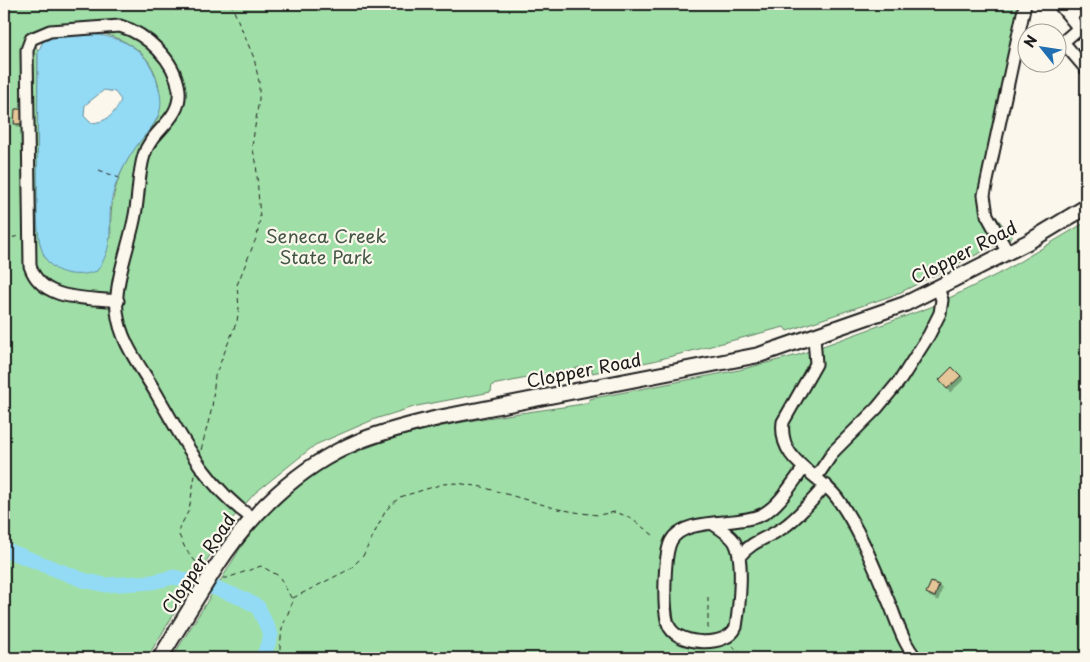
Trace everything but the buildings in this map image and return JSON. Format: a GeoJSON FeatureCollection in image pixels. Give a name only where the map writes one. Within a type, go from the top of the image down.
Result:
{"type":"FeatureCollection","features":[{"type":"Feature","properties":{"kind":"main road","name":"Clopper Road"},"geometry":{"type":"LineString","coordinates":[[160,658],[212,571],[252,518],[273,498],[325,458],[358,442],[399,428],[759,355],[814,337],[905,304],[1008,253],[1086,207]]}},
{"type":"Feature","properties":{"kind":"street"},"geometry":{"type":"LineString","coordinates":[[1008,253],[987,215],[984,195],[1025,5],[1038,4]]}},
{"type":"Feature","properties":{"kind":"street"},"geometry":{"type":"LineString","coordinates":[[1059,4],[1083,32],[1063,42],[1086,69]]}},
{"type":"Feature","properties":{"kind":"street"},"geometry":{"type":"LineString","coordinates":[[1070,17],[1086,4]]}},
{"type":"Feature","properties":{"kind":"street"},"geometry":{"type":"LineString","coordinates":[[118,301],[47,290],[39,284],[32,272],[28,234],[28,43],[31,39],[50,31],[120,26],[131,29],[160,52],[169,64],[179,90],[178,104],[172,118],[148,144],[144,154],[135,215],[118,301],[119,323],[128,346],[196,463],[232,505],[252,518]]}},
{"type":"Feature","properties":{"kind":"street"},"geometry":{"type":"LineString","coordinates":[[739,557],[753,542],[777,532],[788,524],[822,480],[834,451],[877,408],[901,379],[929,335],[940,313],[942,300],[938,287]]}},
{"type":"Feature","properties":{"kind":"street"},"geometry":{"type":"LineString","coordinates":[[814,337],[816,364],[788,411],[782,432],[794,460],[822,480],[848,513],[864,544],[903,638],[909,658]]}},
{"type":"Feature","properties":{"kind":"street"},"geometry":{"type":"LineString","coordinates":[[713,524],[734,542],[739,557],[737,620],[733,633],[727,639],[708,641],[681,639],[670,628],[665,612],[668,554],[672,540],[687,527],[745,520],[765,513],[804,468]]}},
{"type":"Feature","properties":{"kind":"street"},"geometry":{"type":"LineString","coordinates":[[903,638],[916,658]]}},
{"type":"Feature","properties":{"kind":"path"},"geometry":{"type":"LineString","coordinates":[[231,4],[254,58],[258,82],[259,99],[252,147],[256,161],[260,218],[258,236],[237,285],[239,308],[237,321],[215,376],[212,408],[200,457],[196,463],[189,510],[179,529],[178,535],[186,550],[212,571],[227,578],[254,568],[266,567],[278,576],[292,598],[288,616],[282,628],[279,658]]}},
{"type":"Feature","properties":{"kind":"path"},"geometry":{"type":"LineString","coordinates":[[99,170],[119,178]]}},
{"type":"Feature","properties":{"kind":"path"},"geometry":{"type":"LineString","coordinates":[[4,239],[28,234]]}},
{"type":"Feature","properties":{"kind":"path"},"geometry":{"type":"LineString","coordinates":[[292,598],[350,569],[364,556],[386,510],[400,497],[443,484],[457,483],[482,487],[558,509],[581,513],[598,515],[616,512],[629,517],[653,535]]}},
{"type":"Feature","properties":{"kind":"path"},"geometry":{"type":"LineString","coordinates":[[708,597],[708,641]]}},
{"type":"Feature","properties":{"kind":"path"},"geometry":{"type":"LineString","coordinates":[[727,639],[744,658]]}},
{"type":"Feature","properties":{"kind":"green space","name":"Seneca Creek State Park"},"geometry":{"type":"Polygon","coordinates":[[[4,4],[1021,4],[979,195],[1012,237],[897,294],[787,331],[784,327],[653,361],[592,373],[592,365],[492,385],[491,392],[417,406],[375,419],[315,445],[255,493],[232,519],[147,658],[4,658],[4,4]],[[72,25],[32,33],[38,52],[38,231],[111,238],[111,212],[115,189],[130,156],[158,117],[160,104],[158,83],[153,69],[145,57],[136,49],[113,37],[72,25]]]}},
{"type":"Feature","properties":{"kind":"green space"},"geometry":{"type":"Polygon","coordinates":[[[1086,222],[1086,658],[172,658],[255,527],[288,493],[325,468],[365,448],[408,434],[453,424],[589,403],[589,399],[739,370],[798,355],[931,307],[1002,272],[1086,222]]]}},
{"type":"Feature","properties":{"kind":"water"},"geometry":{"type":"Polygon","coordinates":[[[72,33],[101,35],[126,43],[137,49],[146,58],[153,70],[160,93],[161,106],[159,114],[128,159],[114,190],[110,211],[108,250],[104,260],[97,271],[87,274],[71,274],[60,271],[52,266],[46,259],[39,241],[37,210],[38,52],[44,39],[72,33]],[[104,90],[85,105],[84,116],[91,123],[106,119],[113,114],[121,100],[115,92],[104,90]]]}},
{"type":"Feature","properties":{"kind":"waterway"},"geometry":{"type":"LineString","coordinates":[[4,549],[83,580],[106,585],[152,582],[174,577],[215,588],[242,598],[258,607],[271,635],[263,658]]}}]}
